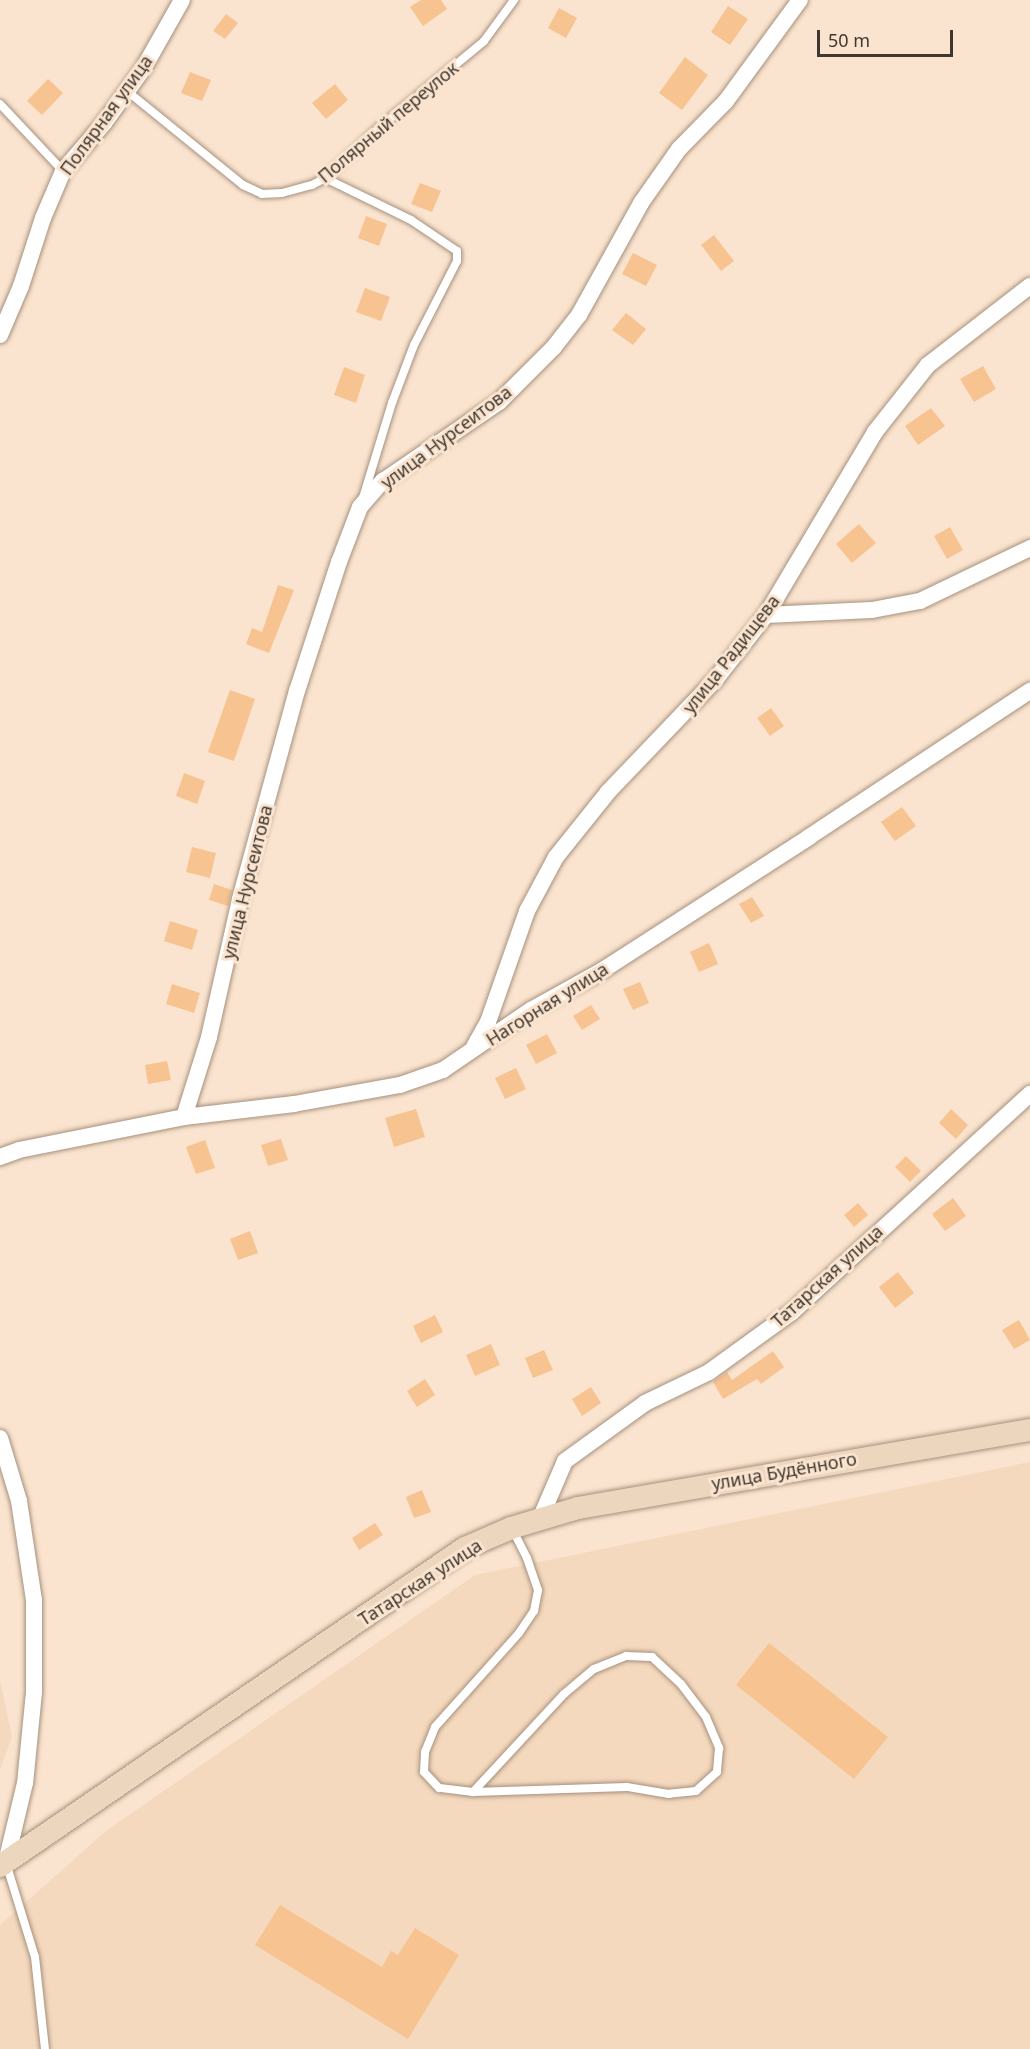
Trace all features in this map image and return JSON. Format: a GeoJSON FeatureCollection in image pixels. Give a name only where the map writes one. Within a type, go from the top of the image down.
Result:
{"type":"FeatureCollection","features":[{"type":"Feature","properties":{"kind":"street","name":"Полярная улица"},"geometry":{"type":"LineString","coordinates":[[0,335],[21,286],[43,218],[63,171],[143,69],[182,0]]}},
{"type":"Feature","properties":{"kind":"street","name":"улица Нурсеитова"},"geometry":{"type":"LineString","coordinates":[[184,1117],[209,1037],[240,899],[297,691],[339,562],[360,507],[383,481],[500,402],[554,347],[579,315],[641,203],[679,149],[726,101],[800,0]]}},
{"type":"Feature","properties":{"kind":"street","name":"улица Радищева"},"geometry":{"type":"LineString","coordinates":[[472,1051],[488,1022],[527,911],[556,857],[608,792],[715,680],[766,615],[875,432],[928,365],[1030,286]]}},
{"type":"Feature","properties":{"kind":"street"},"geometry":{"type":"LineString","coordinates":[[766,615],[872,610],[920,601],[1030,548]]}},
{"type":"Feature","properties":{"kind":"street","name":"Нагорная улица"},"geometry":{"type":"LineString","coordinates":[[0,1157],[19,1150],[184,1117],[294,1104],[400,1085],[443,1070],[531,1010],[603,970],[1030,692]]}},
{"type":"Feature","properties":{"kind":"street","name":"Татарская улица"},"geometry":{"type":"LineString","coordinates":[[3,1864],[465,1548],[540,1519],[565,1461],[645,1403],[709,1372],[792,1312],[1030,1094]]}},
{"type":"Feature","properties":{"kind":"street","name":"улица Будённого"},"geometry":{"type":"LineString","coordinates":[[540,1519],[578,1508],[663,1492],[1030,1430]]}},
{"type":"Feature","properties":{"kind":"street"},"geometry":{"type":"LineString","coordinates":[[0,1438],[19,1501],[34,1600],[34,1692],[25,1783],[3,1864]]}},
{"type":"Feature","properties":{"kind":"lane","name":"Полярный переулок"},"geometry":{"type":"LineString","coordinates":[[127,91],[243,185],[262,194],[282,193],[312,185],[325,178],[379,128],[484,41],[514,0]]}},
{"type":"Feature","properties":{"kind":"lane"},"geometry":{"type":"LineString","coordinates":[[0,104],[63,171]]}},
{"type":"Feature","properties":{"kind":"lane"},"geometry":{"type":"LineString","coordinates":[[325,178],[411,220],[457,251],[457,261],[414,345],[392,403],[360,507]]}},
{"type":"Feature","properties":{"kind":"lane"},"geometry":{"type":"LineString","coordinates":[[473,1792],[564,1694],[594,1670],[626,1656],[652,1657],[681,1684],[706,1717],[719,1748],[717,1772],[696,1791],[669,1794],[627,1787],[473,1792],[439,1788],[424,1772],[425,1752],[435,1727],[519,1633],[534,1611],[538,1590],[527,1558],[512,1528]]}},
{"type":"Feature","properties":{"kind":"lane"},"geometry":{"type":"LineString","coordinates":[[3,1864],[35,1957],[45,2049]]}},
{"type":"Feature","properties":{"kind":"shaded area"},"geometry":{"type":"Polygon","coordinates":[[[1030,1462],[1030,2049],[0,2049],[0,1925],[106,1831],[475,1575],[1030,1462]]]}},
{"type":"Feature","properties":{"kind":"shaded area"},"geometry":{"type":"Polygon","coordinates":[[[0,1680],[12,1737],[0,1770],[0,1680]]]}},
{"type":"Feature","properties":{"kind":"building"},"geometry":{"type":"Polygon","coordinates":[[[421,0],[441,0],[447,9],[423,26],[410,7],[421,0]]]}},
{"type":"Feature","properties":{"kind":"building"},"geometry":{"type":"Polygon","coordinates":[[[728,6],[748,19],[730,45],[711,32],[728,6]]]}},
{"type":"Feature","properties":{"kind":"building"},"geometry":{"type":"Polygon","coordinates":[[[559,8],[577,18],[566,38],[548,28],[559,8]]]}},
{"type":"Feature","properties":{"kind":"building"},"geometry":{"type":"Polygon","coordinates":[[[226,14],[238,23],[225,39],[213,31],[226,14]]]}},
{"type":"Feature","properties":{"kind":"building"},"geometry":{"type":"Polygon","coordinates":[[[685,57],[708,75],[682,110],[659,93],[685,57]]]}},
{"type":"Feature","properties":{"kind":"building"},"geometry":{"type":"Polygon","coordinates":[[[190,72],[211,80],[202,101],[181,93],[190,72]]]}},
{"type":"Feature","properties":{"kind":"building"},"geometry":{"type":"Polygon","coordinates":[[[48,79],[63,93],[42,115],[27,101],[48,79]]]}},
{"type":"Feature","properties":{"kind":"building"},"geometry":{"type":"Polygon","coordinates":[[[335,84],[348,100],[326,119],[312,103],[335,84]]]}},
{"type":"Feature","properties":{"kind":"building"},"geometry":{"type":"Polygon","coordinates":[[[420,183],[441,191],[432,212],[411,204],[420,183]]]}},
{"type":"Feature","properties":{"kind":"building"},"geometry":{"type":"Polygon","coordinates":[[[366,216],[387,224],[379,246],[358,238],[366,216]]]}},
{"type":"Feature","properties":{"kind":"building"},"geometry":{"type":"Polygon","coordinates":[[[714,235],[734,261],[721,271],[701,245],[714,235]]]}},
{"type":"Feature","properties":{"kind":"building"},"geometry":{"type":"Polygon","coordinates":[[[633,253],[657,265],[646,286],[622,274],[633,253]]]}},
{"type":"Feature","properties":{"kind":"building"},"geometry":{"type":"Polygon","coordinates":[[[365,288],[390,297],[381,321],[356,312],[365,288]]]}},
{"type":"Feature","properties":{"kind":"building"},"geometry":{"type":"Polygon","coordinates":[[[626,313],[646,329],[633,345],[612,330],[626,313]]]}},
{"type":"Feature","properties":{"kind":"building"},"geometry":{"type":"Polygon","coordinates":[[[983,366],[996,389],[974,402],[960,379],[983,366]]]}},
{"type":"Feature","properties":{"kind":"building"},"geometry":{"type":"Polygon","coordinates":[[[344,367],[365,375],[356,403],[334,395],[344,367]]]}},
{"type":"Feature","properties":{"kind":"building"},"geometry":{"type":"Polygon","coordinates":[[[931,408],[945,426],[918,445],[905,426],[931,408]]]}},
{"type":"Feature","properties":{"kind":"building"},"geometry":{"type":"Polygon","coordinates":[[[859,524],[876,543],[852,563],[836,544],[859,524]]]}},
{"type":"Feature","properties":{"kind":"building"},"geometry":{"type":"Polygon","coordinates":[[[950,527],[963,550],[947,559],[934,536],[950,527]]]}},
{"type":"Feature","properties":{"kind":"building"},"geometry":{"type":"Polygon","coordinates":[[[278,585],[294,590],[269,653],[246,644],[252,628],[262,632],[278,585]]]}},
{"type":"Feature","properties":{"kind":"building"},"geometry":{"type":"Polygon","coordinates":[[[230,690],[255,699],[234,761],[208,752],[230,690]]]}},
{"type":"Feature","properties":{"kind":"building"},"geometry":{"type":"Polygon","coordinates":[[[771,708],[784,726],[770,736],[757,718],[771,708]]]}},
{"type":"Feature","properties":{"kind":"building"},"geometry":{"type":"Polygon","coordinates":[[[184,773],[205,781],[197,804],[176,796],[184,773]]]}},
{"type":"Feature","properties":{"kind":"building"},"geometry":{"type":"Polygon","coordinates":[[[902,807],[916,826],[895,841],[881,822],[902,807]]]}},
{"type":"Feature","properties":{"kind":"building"},"geometry":{"type":"Polygon","coordinates":[[[192,847],[216,853],[210,878],[186,872],[192,847]]]}},
{"type":"Feature","properties":{"kind":"building"},"geometry":{"type":"Polygon","coordinates":[[[214,884],[232,890],[228,906],[209,900],[214,884]]]}},
{"type":"Feature","properties":{"kind":"building"},"geometry":{"type":"Polygon","coordinates":[[[752,897],[764,916],[751,923],[739,904],[752,897]]]}},
{"type":"Feature","properties":{"kind":"building"},"geometry":{"type":"Polygon","coordinates":[[[170,921],[198,930],[192,950],[164,941],[170,921]]]}},
{"type":"Feature","properties":{"kind":"building"},"geometry":{"type":"Polygon","coordinates":[[[709,943],[718,964],[699,972],[690,952],[709,943]]]}},
{"type":"Feature","properties":{"kind":"building"},"geometry":{"type":"Polygon","coordinates":[[[640,982],[649,1003],[633,1010],[623,989],[640,982]]]}},
{"type":"Feature","properties":{"kind":"building"},"geometry":{"type":"Polygon","coordinates":[[[172,984],[200,993],[194,1013],[166,1004],[172,984]]]}},
{"type":"Feature","properties":{"kind":"building"},"geometry":{"type":"Polygon","coordinates":[[[591,1005],[600,1019],[582,1030],[573,1016],[591,1005]]]}},
{"type":"Feature","properties":{"kind":"building"},"geometry":{"type":"Polygon","coordinates":[[[547,1034],[557,1053],[536,1064],[526,1045],[547,1034]]]}},
{"type":"Feature","properties":{"kind":"building"},"geometry":{"type":"Polygon","coordinates":[[[167,1061],[171,1080],[148,1084],[145,1065],[167,1061]]]}},
{"type":"Feature","properties":{"kind":"building"},"geometry":{"type":"Polygon","coordinates":[[[516,1068],[526,1089],[505,1099],[495,1078],[516,1068]]]}},
{"type":"Feature","properties":{"kind":"building"},"geometry":{"type":"Polygon","coordinates":[[[416,1109],[425,1137],[394,1147],[385,1118],[416,1109]]]}},
{"type":"Feature","properties":{"kind":"building"},"geometry":{"type":"Polygon","coordinates":[[[951,1109],[968,1125],[956,1139],[939,1123],[951,1109]]]}},
{"type":"Feature","properties":{"kind":"building"},"geometry":{"type":"Polygon","coordinates":[[[281,1139],[288,1160],[268,1166],[261,1145],[281,1139]]]}},
{"type":"Feature","properties":{"kind":"building"},"geometry":{"type":"Polygon","coordinates":[[[205,1140],[215,1168],[196,1174],[186,1147],[205,1140]]]}},
{"type":"Feature","properties":{"kind":"building"},"geometry":{"type":"Polygon","coordinates":[[[906,1156],[921,1171],[910,1182],[895,1167],[906,1156]]]}},
{"type":"Feature","properties":{"kind":"building"},"geometry":{"type":"Polygon","coordinates":[[[953,1198],[966,1216],[945,1231],[932,1214],[953,1198]]]}},
{"type":"Feature","properties":{"kind":"building"},"geometry":{"type":"Polygon","coordinates":[[[858,1203],[868,1215],[854,1227],[844,1215],[858,1203]]]}},
{"type":"Feature","properties":{"kind":"building"},"geometry":{"type":"Polygon","coordinates":[[[250,1231],[258,1253],[238,1260],[230,1239],[250,1231]]]}},
{"type":"Feature","properties":{"kind":"building"},"geometry":{"type":"Polygon","coordinates":[[[898,1272],[914,1293],[895,1308],[879,1287],[898,1272]]]}},
{"type":"Feature","properties":{"kind":"building"},"geometry":{"type":"Polygon","coordinates":[[[435,1315],[443,1332],[421,1343],[413,1326],[435,1315]]]}},
{"type":"Feature","properties":{"kind":"building"},"geometry":{"type":"Polygon","coordinates":[[[1019,1320],[1030,1340],[1014,1349],[1002,1330],[1019,1320]]]}},
{"type":"Feature","properties":{"kind":"building"},"geometry":{"type":"Polygon","coordinates":[[[491,1344],[500,1365],[475,1376],[466,1355],[491,1344]]]}},
{"type":"Feature","properties":{"kind":"building"},"geometry":{"type":"Polygon","coordinates":[[[544,1350],[553,1370],[533,1378],[525,1358],[544,1350]]]}},
{"type":"Feature","properties":{"kind":"building"},"geometry":{"type":"Polygon","coordinates":[[[773,1351],[784,1367],[761,1384],[757,1379],[723,1399],[713,1382],[727,1372],[732,1380],[773,1351]]]}},
{"type":"Feature","properties":{"kind":"building"},"geometry":{"type":"Polygon","coordinates":[[[425,1379],[435,1395],[417,1407],[407,1391],[425,1379]]]}},
{"type":"Feature","properties":{"kind":"building"},"geometry":{"type":"Polygon","coordinates":[[[591,1387],[601,1403],[582,1416],[572,1399],[591,1387]]]}},
{"type":"Feature","properties":{"kind":"building"},"geometry":{"type":"Polygon","coordinates":[[[422,1490],[431,1512],[414,1518],[406,1497],[422,1490]]]}},
{"type":"Feature","properties":{"kind":"building"},"geometry":{"type":"Polygon","coordinates":[[[375,1523],[383,1535],[359,1550],[352,1538],[375,1523]]]}},
{"type":"Feature","properties":{"kind":"building"},"geometry":{"type":"Polygon","coordinates":[[[769,1643],[888,1737],[854,1779],[736,1685],[769,1643]]]}},
{"type":"Feature","properties":{"kind":"building"},"geometry":{"type":"Polygon","coordinates":[[[280,1905],[382,1967],[391,1951],[398,1955],[415,1928],[459,1955],[408,2039],[255,1945],[280,1905]]]}}]}
